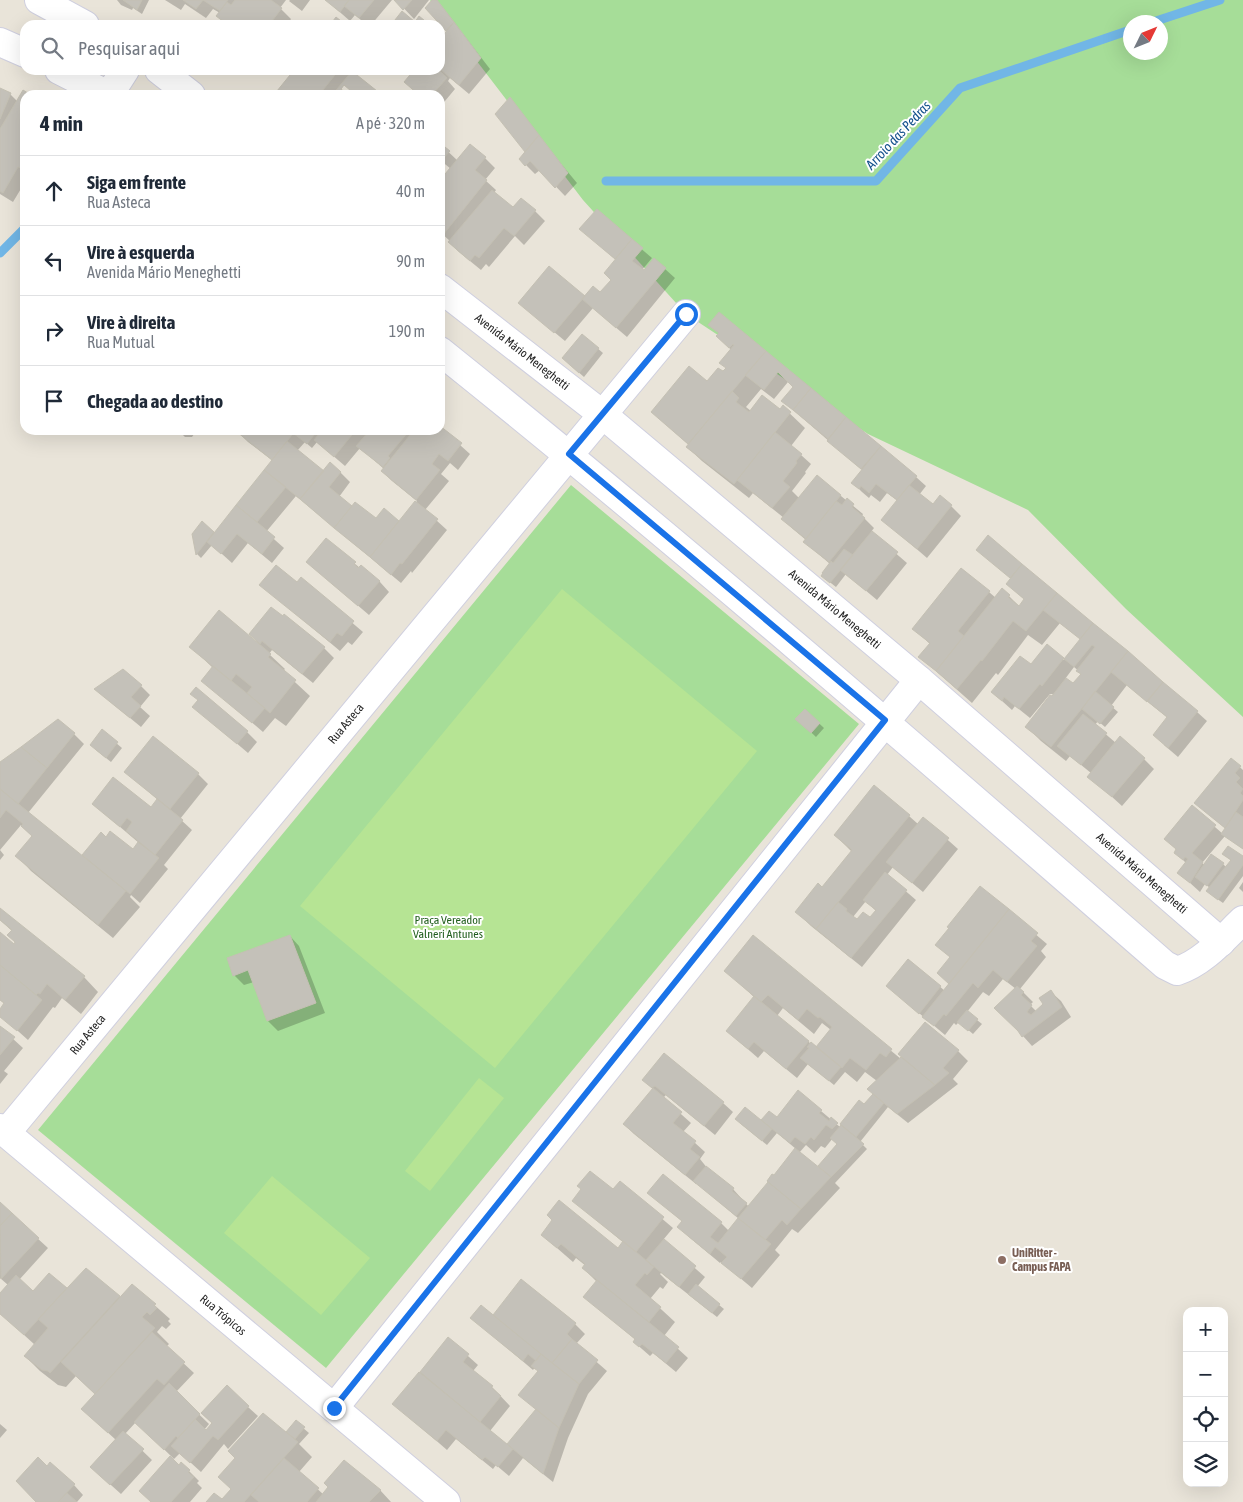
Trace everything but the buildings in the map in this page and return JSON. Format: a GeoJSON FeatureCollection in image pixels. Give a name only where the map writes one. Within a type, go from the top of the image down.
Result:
{"type":"FeatureCollection","features":[{"type":"Feature","properties":{"kind":"street"},"geometry":{"type":"LineString","coordinates":[[38,0],[76,20]]}},
{"type":"Feature","properties":{"kind":"street"},"geometry":{"type":"LineString","coordinates":[[0,42],[20,51]]}},
{"type":"Feature","properties":{"kind":"street"},"geometry":{"type":"LineString","coordinates":[[69,75],[99,90]]}},
{"type":"Feature","properties":{"kind":"street"},"geometry":{"type":"LineString","coordinates":[[112,90],[122,75]]}},
{"type":"Feature","properties":{"kind":"street"},"geometry":{"type":"LineString","coordinates":[[165,75],[185,90]]}},
{"type":"Feature","properties":{"kind":"street","name":"Avenida Mário Meneghetti"},"geometry":{"type":"LineString","coordinates":[[445,292],[602,414],[919,680],[1221,942]]}},
{"type":"Feature","properties":{"kind":"street","name":"Rua Asteca"},"geometry":{"type":"LineString","coordinates":[[3,1131],[686,314]]}},
{"type":"Feature","properties":{"kind":"street"},"geometry":{"type":"LineString","coordinates":[[445,355],[569,454],[885,720],[1165,965],[1177,971],[1189,967],[1221,942],[1243,920]]}},
{"type":"Feature","properties":{"kind":"street"},"geometry":{"type":"LineString","coordinates":[[334,1408],[919,680]]}},
{"type":"Feature","properties":{"kind":"street","name":"Rua Trópicos"},"geometry":{"type":"LineString","coordinates":[[3,1131],[446,1502]]}},
{"type":"Feature","properties":{"kind":"green space"},"geometry":{"type":"Polygon","coordinates":[[[430,0],[1243,0],[1243,717],[1126,609],[1028,510],[868,434],[686,314],[583,200],[430,0]]]}},
{"type":"Feature","properties":{"kind":"green space","name":"Praça Vereador Valneri Antunes"},"geometry":{"type":"Polygon","coordinates":[[[571,485],[859,724],[326,1368],[38,1130],[571,485]]]}},
{"type":"Feature","properties":{"kind":"green space"},"geometry":{"type":"Polygon","coordinates":[[[562,589],[757,751],[495,1068],[300,906],[562,589]]]}},
{"type":"Feature","properties":{"kind":"green space"},"geometry":{"type":"Polygon","coordinates":[[[479,1078],[504,1098],[430,1191],[405,1171],[479,1078]]]}},
{"type":"Feature","properties":{"kind":"green space"},"geometry":{"type":"Polygon","coordinates":[[[272,1176],[370,1258],[321,1315],[224,1233],[272,1176]]]}},
{"type":"Feature","properties":{"kind":"waterway","name":"Arroio das Pedras"},"geometry":{"type":"LineString","coordinates":[[1168,17],[1220,0]]}},
{"type":"Feature","properties":{"kind":"waterway","name":"Arroio das Pedras"},"geometry":{"type":"LineString","coordinates":[[606,181],[876,181],[960,88],[1123,32]]}},
{"type":"Feature","properties":{"kind":"waterway","name":"Arroio das Pedras"},"geometry":{"type":"LineString","coordinates":[[0,253],[20,233]]}},
{"type":"Feature","properties":{"kind":"place","name":"UniRitter - Campus FAPA"},"geometry":{"type":"Point","coordinates":[1002,1260]}},
{"type":"Feature","properties":{"kind":"route"},"geometry":{"type":"LineString","coordinates":[[334,1408],[885,720],[569,454],[686,314]]}}]}
